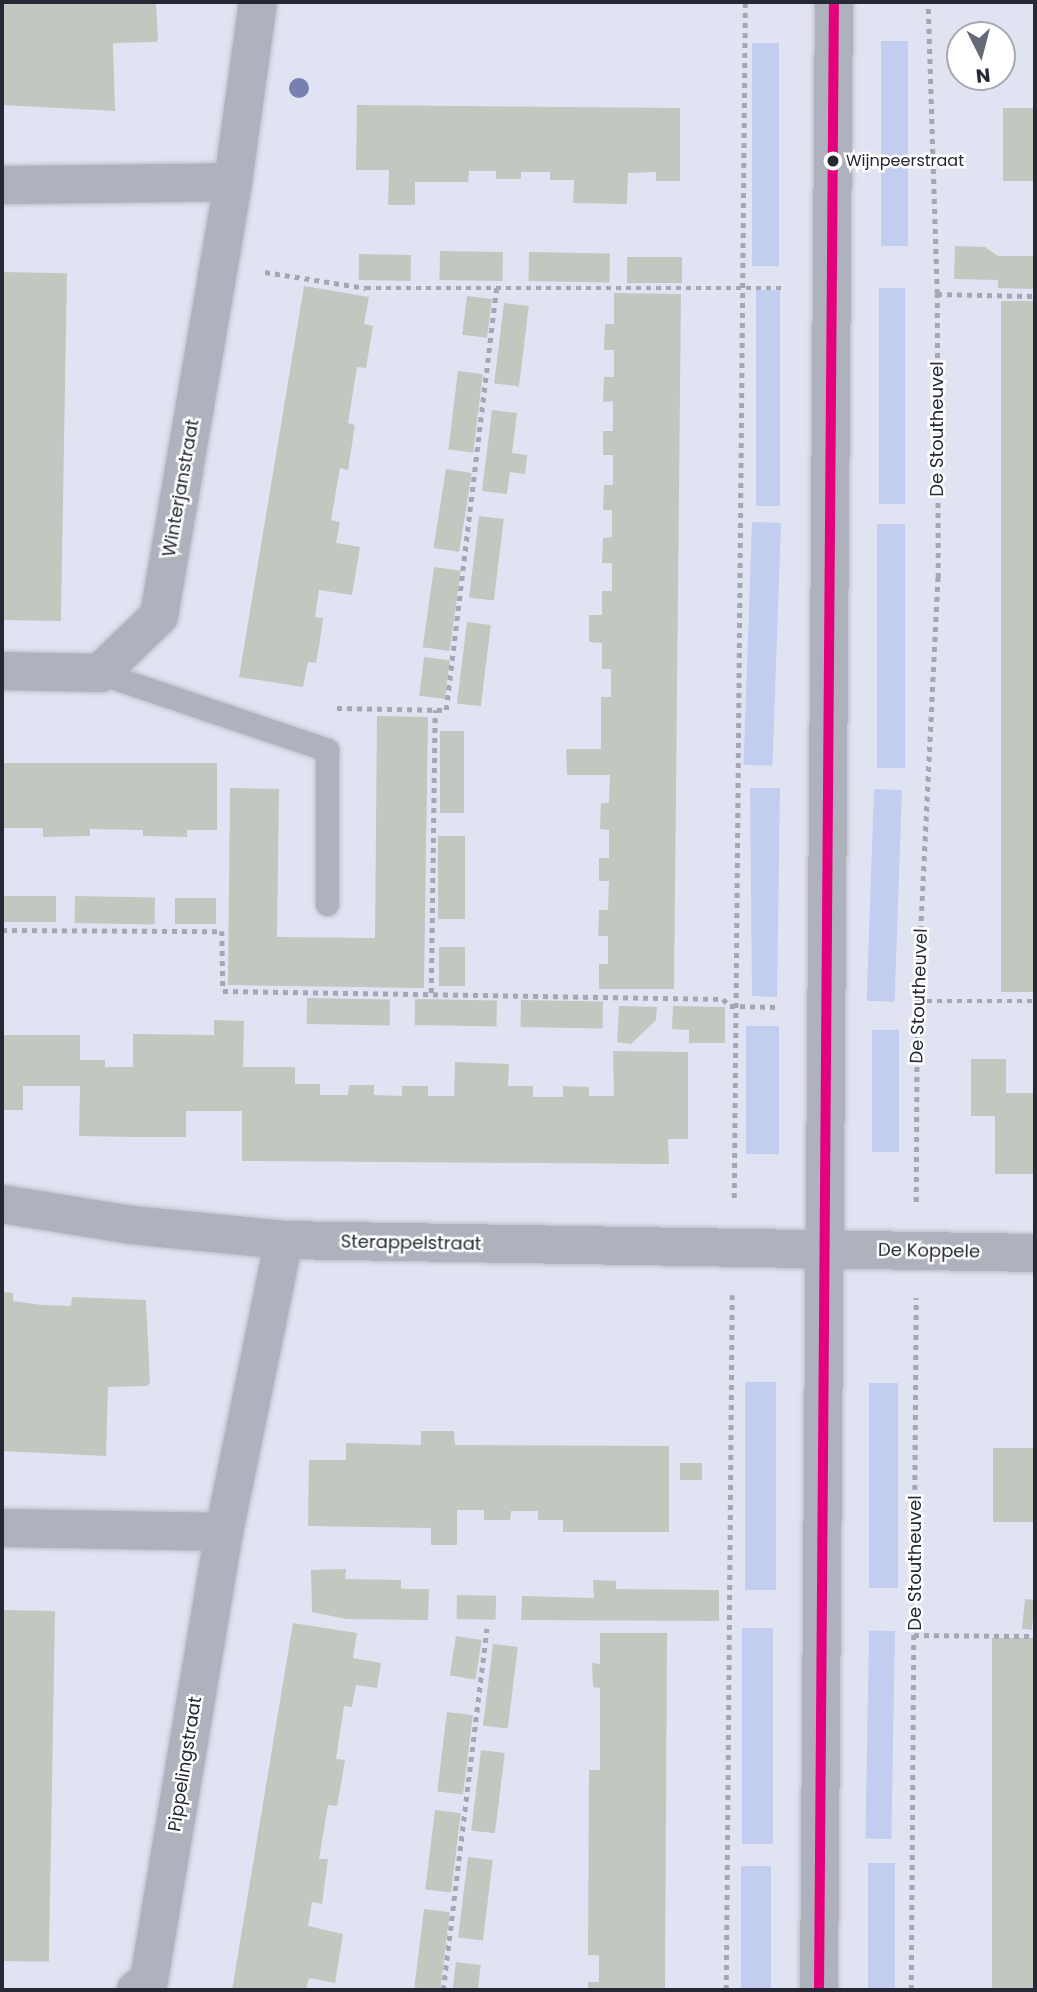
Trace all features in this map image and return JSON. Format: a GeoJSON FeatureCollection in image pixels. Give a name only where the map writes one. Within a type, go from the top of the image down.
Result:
{"type":"FeatureCollection","features":[{"type":"Feature","properties":{"kind":"street","name":"Winterjanstraat"},"geometry":{"type":"LineString","coordinates":[[100,673],[159,616],[233,182],[258,2]]}},
{"type":"Feature","properties":{"kind":"street"},"geometry":{"type":"LineString","coordinates":[[819,1990],[834,2]]}},
{"type":"Feature","properties":{"kind":"street"},"geometry":{"type":"LineString","coordinates":[[2,185],[233,182]]}},
{"type":"Feature","properties":{"kind":"street"},"geometry":{"type":"LineString","coordinates":[[2,671],[100,673]]}},
{"type":"Feature","properties":{"kind":"street","name":"Sterappelstraat"},"geometry":{"type":"LineString","coordinates":[[2,1204],[131,1225],[284,1240],[823,1250]]}},
{"type":"Feature","properties":{"kind":"street","name":"Pippelingstraat"},"geometry":{"type":"LineString","coordinates":[[136,1990],[149,1980],[224,1532],[284,1240]]}},
{"type":"Feature","properties":{"kind":"street","name":"De Koppele"},"geometry":{"type":"LineString","coordinates":[[823,1250],[1035,1253]]}},
{"type":"Feature","properties":{"kind":"street"},"geometry":{"type":"LineString","coordinates":[[2,1528],[224,1532]]}},
{"type":"Feature","properties":{"kind":"lane"},"geometry":{"type":"LineString","coordinates":[[100,673],[327,750],[327,904]]}},
{"type":"Feature","properties":{"kind":"path"},"geometry":{"type":"LineString","coordinates":[[726,1990],[745,2]]}},
{"type":"Feature","properties":{"kind":"path","name":"De Stoutheuvel"},"geometry":{"type":"LineString","coordinates":[[911,1990],[917,1001],[938,578],[937,295],[928,2]]}},
{"type":"Feature","properties":{"kind":"path"},"geometry":{"type":"LineString","coordinates":[[219,265],[366,288],[830,287]]}},
{"type":"Feature","properties":{"kind":"path"},"geometry":{"type":"LineString","coordinates":[[327,750],[327,708],[446,710],[496,288]]}},
{"type":"Feature","properties":{"kind":"path"},"geometry":{"type":"LineString","coordinates":[[937,295],[1035,296]]}},
{"type":"Feature","properties":{"kind":"path"},"geometry":{"type":"LineString","coordinates":[[431,993],[435,709]]}},
{"type":"Feature","properties":{"kind":"path"},"geometry":{"type":"LineString","coordinates":[[2,930],[222,931],[223,991],[723,999],[737,1006],[825,1008]]}},
{"type":"Feature","properties":{"kind":"path"},"geometry":{"type":"LineString","coordinates":[[917,1001],[1035,1001]]}},
{"type":"Feature","properties":{"kind":"path"},"geometry":{"type":"LineString","coordinates":[[443,1990],[487,1629]]}},
{"type":"Feature","properties":{"kind":"path"},"geometry":{"type":"LineString","coordinates":[[914,1635],[1035,1636]]}},
{"type":"Feature","properties":{"kind":"shaded area"},"geometry":{"type":"Polygon","coordinates":[[[881,41],[908,41],[908,246],[881,246],[881,41]]]}},
{"type":"Feature","properties":{"kind":"shaded area"},"geometry":{"type":"Polygon","coordinates":[[[752,43],[779,43],[779,266],[752,266],[752,43]]]}},
{"type":"Feature","properties":{"kind":"shaded area"},"geometry":{"type":"Polygon","coordinates":[[[879,288],[905,288],[905,504],[879,504],[879,288]]]}},
{"type":"Feature","properties":{"kind":"shaded area"},"geometry":{"type":"Polygon","coordinates":[[[756,290],[780,290],[780,506],[756,506],[756,290]]]}},
{"type":"Feature","properties":{"kind":"shaded area"},"geometry":{"type":"Polygon","coordinates":[[[752,522],[781,523],[773,766],[744,765],[752,522]]]}},
{"type":"Feature","properties":{"kind":"shaded area"},"geometry":{"type":"Polygon","coordinates":[[[877,524],[905,524],[905,768],[877,768],[877,524]]]}},
{"type":"Feature","properties":{"kind":"shaded area"},"geometry":{"type":"Polygon","coordinates":[[[750,788],[780,788],[777,997],[752,996],[750,788]]]}},
{"type":"Feature","properties":{"kind":"shaded area"},"geometry":{"type":"Polygon","coordinates":[[[874,789],[902,790],[895,1002],[867,1001],[874,789]]]}},
{"type":"Feature","properties":{"kind":"shaded area"},"geometry":{"type":"Polygon","coordinates":[[[746,1026],[779,1026],[779,1154],[746,1154],[746,1026]]]}},
{"type":"Feature","properties":{"kind":"shaded area"},"geometry":{"type":"Polygon","coordinates":[[[872,1030],[899,1030],[899,1152],[872,1152],[872,1030]]]}},
{"type":"Feature","properties":{"kind":"shaded area"},"geometry":{"type":"Polygon","coordinates":[[[745,1382],[776,1382],[776,1590],[745,1590],[745,1382]]]}},
{"type":"Feature","properties":{"kind":"shaded area"},"geometry":{"type":"Polygon","coordinates":[[[869,1383],[898,1383],[898,1588],[869,1588],[869,1383]]]}},
{"type":"Feature","properties":{"kind":"shaded area"},"geometry":{"type":"Polygon","coordinates":[[[742,1628],[773,1628],[773,1844],[742,1844],[742,1628]]]}},
{"type":"Feature","properties":{"kind":"shaded area"},"geometry":{"type":"Polygon","coordinates":[[[869,1631],[895,1631],[891,1839],[865,1839],[869,1631]]]}},
{"type":"Feature","properties":{"kind":"shaded area"},"geometry":{"type":"Polygon","coordinates":[[[868,1863],[895,1863],[895,1990],[868,1990],[868,1863]]]}},
{"type":"Feature","properties":{"kind":"shaded area"},"geometry":{"type":"Polygon","coordinates":[[[741,1866],[771,1866],[771,1990],[741,1990],[741,1866]]]}},
{"type":"Feature","properties":{"kind":"building"},"geometry":{"type":"Polygon","coordinates":[[[2,2],[156,2],[158,38],[157,42],[113,43],[115,111],[2,105],[2,2]]]}},
{"type":"Feature","properties":{"kind":"building"},"geometry":{"type":"Polygon","coordinates":[[[357,105],[680,108],[680,181],[656,181],[656,172],[628,173],[627,204],[573,203],[574,180],[550,180],[550,172],[521,172],[521,179],[496,179],[496,171],[469,171],[468,182],[415,182],[415,205],[388,205],[389,170],[356,170],[357,105]]]}},
{"type":"Feature","properties":{"kind":"building"},"geometry":{"type":"Polygon","coordinates":[[[1003,108],[1035,108],[1035,181],[1003,181],[1003,108]]]}},
{"type":"Feature","properties":{"kind":"building"},"geometry":{"type":"Polygon","coordinates":[[[955,246],[985,247],[998,256],[1035,256],[1035,289],[998,288],[998,280],[954,279],[955,246]]]}},
{"type":"Feature","properties":{"kind":"building"},"geometry":{"type":"Polygon","coordinates":[[[440,251],[503,252],[502,281],[439,280],[440,251]]]}},
{"type":"Feature","properties":{"kind":"building"},"geometry":{"type":"Polygon","coordinates":[[[529,252],[610,253],[609,282],[528,281],[529,252]]]}},
{"type":"Feature","properties":{"kind":"building"},"geometry":{"type":"Polygon","coordinates":[[[359,254],[411,255],[411,281],[359,280],[359,254]]]}},
{"type":"Feature","properties":{"kind":"building"},"geometry":{"type":"Polygon","coordinates":[[[627,257],[682,257],[682,283],[627,283],[627,257]]]}},
{"type":"Feature","properties":{"kind":"building"},"geometry":{"type":"Polygon","coordinates":[[[2,272],[67,273],[61,621],[2,620],[2,272]]]}},
{"type":"Feature","properties":{"kind":"building"},"geometry":{"type":"Polygon","coordinates":[[[304,286],[369,297],[364,324],[373,326],[366,368],[357,367],[348,423],[355,425],[348,470],[340,468],[331,520],[340,522],[336,543],[360,547],[352,595],[319,590],[315,617],[323,618],[320,640],[316,663],[308,662],[303,687],[239,677],[304,286]]]}},
{"type":"Feature","properties":{"kind":"building"},"geometry":{"type":"Polygon","coordinates":[[[614,293],[681,294],[674,989],[599,989],[599,964],[608,964],[608,936],[598,936],[599,910],[608,910],[609,881],[599,881],[599,858],[609,858],[609,830],[600,829],[601,803],[609,803],[610,775],[567,775],[566,749],[601,749],[601,697],[611,697],[611,669],[602,669],[602,643],[589,642],[589,615],[602,615],[602,591],[612,591],[612,563],[602,563],[603,538],[612,537],[612,510],[603,510],[604,485],[613,485],[613,455],[603,455],[603,431],[613,431],[613,401],[603,402],[604,377],[614,377],[614,350],[604,350],[605,324],[614,324],[614,293]]]}},
{"type":"Feature","properties":{"kind":"building"},"geometry":{"type":"Polygon","coordinates":[[[467,296],[492,299],[487,338],[462,335],[467,296]]]}},
{"type":"Feature","properties":{"kind":"building"},"geometry":{"type":"Polygon","coordinates":[[[1001,301],[1035,301],[1035,992],[1001,992],[1001,301]]]}},
{"type":"Feature","properties":{"kind":"building"},"geometry":{"type":"Polygon","coordinates":[[[504,303],[529,306],[519,386],[494,383],[504,303]]]}},
{"type":"Feature","properties":{"kind":"building"},"geometry":{"type":"Polygon","coordinates":[[[458,371],[483,374],[473,452],[448,449],[458,371]]]}},
{"type":"Feature","properties":{"kind":"building"},"geometry":{"type":"Polygon","coordinates":[[[492,410],[517,413],[512,453],[527,455],[525,474],[510,472],[507,494],[482,491],[492,410]]]}},
{"type":"Feature","properties":{"kind":"building"},"geometry":{"type":"Polygon","coordinates":[[[446,469],[472,473],[459,552],[433,548],[446,469]]]}},
{"type":"Feature","properties":{"kind":"building"},"geometry":{"type":"Polygon","coordinates":[[[479,516],[504,519],[494,600],[469,597],[479,516]]]}},
{"type":"Feature","properties":{"kind":"building"},"geometry":{"type":"Polygon","coordinates":[[[434,567],[461,571],[449,651],[423,647],[434,567]]]}},
{"type":"Feature","properties":{"kind":"building"},"geometry":{"type":"Polygon","coordinates":[[[467,622],[491,625],[481,706],[457,703],[467,622]]]}},
{"type":"Feature","properties":{"kind":"building"},"geometry":{"type":"Polygon","coordinates":[[[424,657],[450,660],[445,699],[419,696],[424,657]]]}},
{"type":"Feature","properties":{"kind":"building"},"geometry":{"type":"Polygon","coordinates":[[[377,716],[428,717],[424,988],[228,985],[230,788],[279,789],[277,937],[375,938],[377,716]]]}},
{"type":"Feature","properties":{"kind":"building"},"geometry":{"type":"Polygon","coordinates":[[[440,731],[464,731],[464,813],[440,813],[440,731]]]}},
{"type":"Feature","properties":{"kind":"building"},"geometry":{"type":"Polygon","coordinates":[[[2,763],[217,763],[217,830],[187,830],[187,837],[143,836],[143,830],[90,829],[90,836],[43,837],[43,828],[2,828],[2,763]]]}},
{"type":"Feature","properties":{"kind":"building"},"geometry":{"type":"Polygon","coordinates":[[[438,836],[465,836],[465,919],[438,919],[438,836]]]}},
{"type":"Feature","properties":{"kind":"building"},"geometry":{"type":"Polygon","coordinates":[[[2,896],[56,896],[56,922],[2,922],[2,896]]]}},
{"type":"Feature","properties":{"kind":"building"},"geometry":{"type":"Polygon","coordinates":[[[75,896],[155,897],[155,924],[75,923],[75,896]]]}},
{"type":"Feature","properties":{"kind":"building"},"geometry":{"type":"Polygon","coordinates":[[[175,898],[216,898],[216,924],[175,924],[175,898]]]}},
{"type":"Feature","properties":{"kind":"building"},"geometry":{"type":"Polygon","coordinates":[[[439,947],[465,947],[465,986],[439,986],[439,947]]]}},
{"type":"Feature","properties":{"kind":"building"},"geometry":{"type":"Polygon","coordinates":[[[307,998],[390,999],[390,1025],[307,1024],[307,998]]]}},
{"type":"Feature","properties":{"kind":"building"},"geometry":{"type":"Polygon","coordinates":[[[415,999],[497,1000],[497,1026],[415,1025],[415,999]]]}},
{"type":"Feature","properties":{"kind":"building"},"geometry":{"type":"Polygon","coordinates":[[[521,1000],[603,1001],[603,1028],[521,1027],[521,1000]]]}},
{"type":"Feature","properties":{"kind":"building"},"geometry":{"type":"Polygon","coordinates":[[[619,1006],[657,1007],[656,1020],[631,1044],[617,1042],[619,1006]]]}},
{"type":"Feature","properties":{"kind":"building"},"geometry":{"type":"Polygon","coordinates":[[[673,1006],[725,1007],[725,1043],[689,1043],[689,1030],[672,1029],[673,1006]]]}},
{"type":"Feature","properties":{"kind":"building"},"geometry":{"type":"Polygon","coordinates":[[[214,1020],[244,1021],[243,1067],[295,1067],[295,1084],[320,1084],[320,1095],[348,1095],[349,1085],[374,1085],[374,1095],[402,1096],[402,1086],[428,1086],[428,1096],[454,1096],[455,1062],[509,1064],[508,1086],[533,1086],[533,1097],[563,1097],[563,1086],[589,1087],[589,1096],[614,1096],[613,1051],[688,1052],[688,1139],[668,1139],[669,1164],[242,1161],[242,1111],[186,1111],[186,1137],[132,1137],[79,1136],[80,1086],[23,1086],[23,1110],[2,1110],[2,1035],[80,1035],[80,1060],[105,1060],[105,1067],[133,1067],[133,1034],[214,1035],[214,1020]]]}},
{"type":"Feature","properties":{"kind":"building"},"geometry":{"type":"Polygon","coordinates":[[[971,1059],[1006,1059],[1006,1093],[1035,1093],[1035,1174],[995,1174],[995,1116],[971,1116],[971,1059]]]}},
{"type":"Feature","properties":{"kind":"building"},"geometry":{"type":"Polygon","coordinates":[[[2,1292],[13,1293],[13,1301],[42,1305],[71,1306],[72,1297],[146,1300],[150,1382],[148,1386],[108,1387],[106,1456],[2,1451],[2,1292]]]}},
{"type":"Feature","properties":{"kind":"building"},"geometry":{"type":"Polygon","coordinates":[[[421,1431],[454,1431],[455,1445],[669,1446],[669,1532],[563,1532],[563,1520],[538,1520],[538,1511],[511,1511],[510,1520],[484,1520],[484,1510],[457,1510],[457,1545],[431,1545],[431,1528],[308,1526],[309,1460],[346,1460],[346,1443],[421,1445],[421,1431]]]}},
{"type":"Feature","properties":{"kind":"building"},"geometry":{"type":"Polygon","coordinates":[[[993,1448],[1035,1448],[1035,1522],[993,1522],[993,1448]]]}},
{"type":"Feature","properties":{"kind":"building"},"geometry":{"type":"Polygon","coordinates":[[[680,1463],[702,1463],[702,1480],[680,1480],[680,1463]]]}},
{"type":"Feature","properties":{"kind":"building"},"geometry":{"type":"Polygon","coordinates":[[[346,1569],[345,1579],[401,1580],[401,1589],[429,1589],[428,1620],[346,1619],[312,1612],[311,1570],[346,1569]]]}},
{"type":"Feature","properties":{"kind":"building"},"geometry":{"type":"Polygon","coordinates":[[[593,1580],[616,1581],[616,1589],[719,1590],[719,1621],[521,1620],[522,1596],[594,1598],[593,1580]]]}},
{"type":"Feature","properties":{"kind":"building"},"geometry":{"type":"Polygon","coordinates":[[[457,1595],[496,1596],[496,1620],[457,1619],[457,1595]]]}},
{"type":"Feature","properties":{"kind":"building"},"geometry":{"type":"Polygon","coordinates":[[[1025,1599],[1035,1600],[1032,1630],[1022,1629],[1025,1599]]]}},
{"type":"Feature","properties":{"kind":"building"},"geometry":{"type":"Polygon","coordinates":[[[2,1610],[55,1611],[49,1962],[2,1961],[2,1610]]]}},
{"type":"Feature","properties":{"kind":"building"},"geometry":{"type":"Polygon","coordinates":[[[293,1623],[357,1633],[353,1658],[381,1663],[377,1688],[356,1685],[352,1707],[344,1706],[336,1759],[345,1760],[337,1806],[328,1805],[319,1859],[328,1859],[322,1904],[312,1902],[308,1926],[343,1934],[335,1983],[309,1978],[306,1990],[232,1990],[293,1623]]]}},
{"type":"Feature","properties":{"kind":"building"},"geometry":{"type":"Polygon","coordinates":[[[600,1633],[667,1633],[665,1990],[588,1990],[588,1982],[599,1982],[599,1955],[588,1955],[589,1770],[600,1770],[600,1688],[593,1687],[592,1663],[600,1664],[600,1633]]]}},
{"type":"Feature","properties":{"kind":"building"},"geometry":{"type":"Polygon","coordinates":[[[456,1636],[482,1640],[475,1680],[450,1676],[456,1636]]]}},
{"type":"Feature","properties":{"kind":"building"},"geometry":{"type":"Polygon","coordinates":[[[992,1638],[1035,1638],[1035,1990],[992,1990],[992,1638]]]}},
{"type":"Feature","properties":{"kind":"building"},"geometry":{"type":"Polygon","coordinates":[[[493,1644],[518,1647],[508,1728],[483,1725],[493,1644]]]}},
{"type":"Feature","properties":{"kind":"building"},"geometry":{"type":"Polygon","coordinates":[[[447,1712],[473,1715],[463,1795],[437,1791],[447,1712]]]}},
{"type":"Feature","properties":{"kind":"building"},"geometry":{"type":"Polygon","coordinates":[[[481,1750],[505,1753],[495,1833],[471,1830],[481,1750]]]}},
{"type":"Feature","properties":{"kind":"building"},"geometry":{"type":"Polygon","coordinates":[[[435,1810],[461,1813],[451,1893],[425,1889],[435,1810]]]}},
{"type":"Feature","properties":{"kind":"building"},"geometry":{"type":"Polygon","coordinates":[[[468,1857],[493,1860],[483,1940],[458,1937],[468,1857]]]}},
{"type":"Feature","properties":{"kind":"building"},"geometry":{"type":"Polygon","coordinates":[[[424,1909],[450,1912],[440,1990],[414,1987],[424,1909]]]}},
{"type":"Feature","properties":{"kind":"building"},"geometry":{"type":"Polygon","coordinates":[[[456,1962],[481,1965],[478,1990],[453,1990],[456,1962]]]}},
{"type":"Feature","properties":{"kind":"transit line"},"geometry":{"type":"LineString","coordinates":[[819,1990],[834,2]]}},
{"type":"Feature","properties":{"kind":"place","name":"Wijnpeerstraat"},"geometry":{"type":"Point","coordinates":[833,161]}}]}
